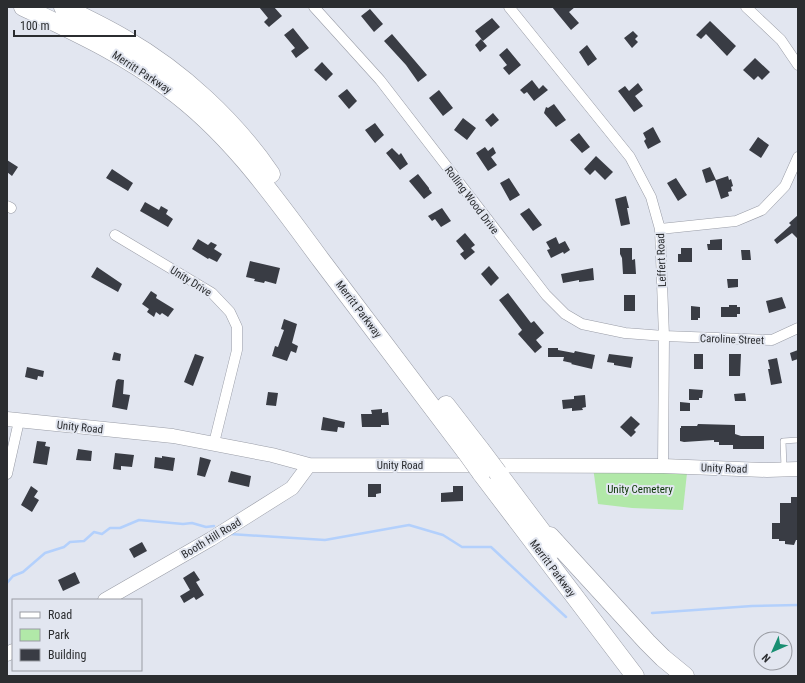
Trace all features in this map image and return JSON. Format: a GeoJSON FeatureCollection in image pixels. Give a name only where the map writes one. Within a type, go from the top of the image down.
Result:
{"type":"FeatureCollection","features":[{"type":"Feature","properties":{"kind":"highway","name":"Merritt Parkway"},"geometry":{"type":"LineString","coordinates":[[23,7],[70,29],[126,59],[169,88],[218,131],[259,177],[473,450]]}},
{"type":"Feature","properties":{"kind":"highway","name":"Merritt Parkway"},"geometry":{"type":"LineString","coordinates":[[63,7],[104,27],[159,61],[206,99],[229,122],[269,171],[490,473],[594,622],[636,676]]}},
{"type":"Feature","properties":{"kind":"highway","name":"Merritt Parkway"},"geometry":{"type":"LineString","coordinates":[[490,473],[520,503],[650,676]]}},
{"type":"Feature","properties":{"kind":"highway"},"geometry":{"type":"LineString","coordinates":[[520,503],[647,642],[663,658],[685,676]]}},
{"type":"Feature","properties":{"kind":"highway"},"geometry":{"type":"LineString","coordinates":[[594,622],[610,654],[625,676]]}},
{"type":"Feature","properties":{"kind":"main road","name":"Unity Road"},"geometry":{"type":"LineString","coordinates":[[13,420],[173,436],[272,454],[308,465],[663,466],[791,469]]}},
{"type":"Feature","properties":{"kind":"main road","name":"Booth Hill Road"},"geometry":{"type":"LineString","coordinates":[[107,599],[211,539],[292,488],[308,465]]}},
{"type":"Feature","properties":{"kind":"street","name":"Rolling Wood Drive"},"geometry":{"type":"LineString","coordinates":[[314,7],[380,80],[546,295],[565,314],[582,324],[625,333],[664,336]]}},
{"type":"Feature","properties":{"kind":"street","name":"Leffert Road"},"geometry":{"type":"LineString","coordinates":[[509,7],[630,157],[651,197],[660,229],[664,336],[663,466]]}},
{"type":"Feature","properties":{"kind":"street"},"geometry":{"type":"LineString","coordinates":[[746,7],[781,40],[798,65]]}},
{"type":"Feature","properties":{"kind":"street"},"geometry":{"type":"LineString","coordinates":[[660,229],[736,221],[762,210],[785,186],[798,157]]}},
{"type":"Feature","properties":{"kind":"street","name":"Unity Drive"},"geometry":{"type":"LineString","coordinates":[[115,236],[212,293],[230,312],[237,328],[237,350],[214,443]]}},
{"type":"Feature","properties":{"kind":"street","name":"Caroline Street"},"geometry":{"type":"LineString","coordinates":[[664,336],[772,340],[798,328]]}},
{"type":"Feature","properties":{"kind":"street"},"geometry":{"type":"LineString","coordinates":[[7,474],[13,420]]}},
{"type":"Feature","properties":{"kind":"lane"},"geometry":{"type":"LineString","coordinates":[[791,469],[783,441],[798,440]]}},
{"type":"Feature","properties":{"kind":"green space","name":"Unity Cemetery"},"geometry":{"type":"Polygon","coordinates":[[[593,467],[687,473],[683,510],[632,508],[598,504],[593,467]]]}},
{"type":"Feature","properties":{"kind":"building"},"geometry":{"type":"Polygon","coordinates":[[[259,7],[274,7],[282,16],[269,27],[264,22],[268,18],[259,7]]]}},
{"type":"Feature","properties":{"kind":"building"},"geometry":{"type":"Polygon","coordinates":[[[552,7],[575,7],[569,12],[579,23],[571,30],[552,7]]]}},
{"type":"Feature","properties":{"kind":"building"},"geometry":{"type":"Polygon","coordinates":[[[370,9],[383,24],[374,32],[361,16],[370,9]]]}},
{"type":"Feature","properties":{"kind":"building"},"geometry":{"type":"Polygon","coordinates":[[[492,18],[500,27],[483,41],[475,31],[492,18]]]}},
{"type":"Feature","properties":{"kind":"building"},"geometry":{"type":"Polygon","coordinates":[[[710,21],[736,46],[727,56],[706,34],[701,39],[696,35],[710,21]]]}},
{"type":"Feature","properties":{"kind":"building"},"geometry":{"type":"Polygon","coordinates":[[[293,28],[309,48],[296,58],[291,51],[295,48],[284,35],[293,28]]]}},
{"type":"Feature","properties":{"kind":"building"},"geometry":{"type":"Polygon","coordinates":[[[633,31],[638,36],[635,39],[638,42],[632,48],[624,38],[633,31]]]}},
{"type":"Feature","properties":{"kind":"building"},"geometry":{"type":"Polygon","coordinates":[[[392,34],[427,75],[418,82],[406,65],[384,41],[392,34]]]}},
{"type":"Feature","properties":{"kind":"building"},"geometry":{"type":"Polygon","coordinates":[[[481,39],[487,46],[480,52],[475,45],[481,39]]]}},
{"type":"Feature","properties":{"kind":"building"},"geometry":{"type":"Polygon","coordinates":[[[587,45],[597,59],[588,66],[579,52],[587,45]]]}},
{"type":"Feature","properties":{"kind":"building"},"geometry":{"type":"Polygon","coordinates":[[[507,48],[521,65],[509,75],[503,68],[507,65],[499,55],[507,48]]]}},
{"type":"Feature","properties":{"kind":"building"},"geometry":{"type":"Polygon","coordinates":[[[755,58],[770,72],[762,80],[758,76],[754,80],[743,70],[755,58]]]}},
{"type":"Feature","properties":{"kind":"building"},"geometry":{"type":"Polygon","coordinates":[[[322,62],[333,74],[326,81],[314,70],[322,62]]]}},
{"type":"Feature","properties":{"kind":"building"},"geometry":{"type":"Polygon","coordinates":[[[532,80],[539,89],[543,85],[548,90],[534,101],[527,92],[524,94],[520,90],[532,80]]]}},
{"type":"Feature","properties":{"kind":"building"},"geometry":{"type":"Polygon","coordinates":[[[638,83],[643,90],[635,96],[643,106],[634,112],[618,91],[625,86],[629,91],[638,83]]]}},
{"type":"Feature","properties":{"kind":"building"},"geometry":{"type":"Polygon","coordinates":[[[347,89],[357,101],[349,109],[338,96],[347,89]]]}},
{"type":"Feature","properties":{"kind":"building"},"geometry":{"type":"Polygon","coordinates":[[[439,90],[453,108],[443,116],[429,98],[439,90]]]}},
{"type":"Feature","properties":{"kind":"building"},"geometry":{"type":"Polygon","coordinates":[[[554,104],[566,120],[556,127],[544,113],[546,107],[548,108],[554,104]]]}},
{"type":"Feature","properties":{"kind":"building"},"geometry":{"type":"Polygon","coordinates":[[[493,113],[499,120],[491,127],[485,120],[493,113]]]}},
{"type":"Feature","properties":{"kind":"building"},"geometry":{"type":"Polygon","coordinates":[[[463,118],[476,128],[467,140],[454,130],[463,118]]]}},
{"type":"Feature","properties":{"kind":"building"},"geometry":{"type":"Polygon","coordinates":[[[375,123],[384,135],[375,143],[365,130],[375,123]]]}},
{"type":"Feature","properties":{"kind":"building"},"geometry":{"type":"Polygon","coordinates":[[[653,127],[661,142],[648,149],[644,141],[646,139],[643,133],[653,127]]]}},
{"type":"Feature","properties":{"kind":"building"},"geometry":{"type":"Polygon","coordinates":[[[579,133],[590,147],[582,153],[570,140],[579,133]]]}},
{"type":"Feature","properties":{"kind":"building"},"geometry":{"type":"Polygon","coordinates":[[[758,137],[769,145],[761,158],[749,150],[758,137]]]}},
{"type":"Feature","properties":{"kind":"building"},"geometry":{"type":"Polygon","coordinates":[[[485,147],[488,151],[493,147],[496,153],[491,157],[497,165],[488,171],[476,153],[485,147]]]}},
{"type":"Feature","properties":{"kind":"building"},"geometry":{"type":"Polygon","coordinates":[[[392,148],[399,155],[401,153],[408,164],[400,170],[386,153],[392,148]]]}},
{"type":"Feature","properties":{"kind":"building"},"geometry":{"type":"Polygon","coordinates":[[[596,156],[613,172],[605,180],[595,170],[590,175],[584,169],[596,156]]]}},
{"type":"Feature","properties":{"kind":"building"},"geometry":{"type":"Polygon","coordinates":[[[7,160],[18,167],[12,176],[7,172],[7,160]]]}},
{"type":"Feature","properties":{"kind":"building"},"geometry":{"type":"Polygon","coordinates":[[[710,167],[716,180],[728,176],[729,180],[731,179],[733,186],[731,187],[732,191],[728,192],[729,196],[721,199],[715,180],[706,183],[702,170],[710,167]]]}},
{"type":"Feature","properties":{"kind":"building"},"geometry":{"type":"Polygon","coordinates":[[[112,169],[133,183],[128,191],[106,178],[112,169]]]}},
{"type":"Feature","properties":{"kind":"building"},"geometry":{"type":"Polygon","coordinates":[[[418,174],[432,193],[424,199],[409,181],[418,174]]]}},
{"type":"Feature","properties":{"kind":"building"},"geometry":{"type":"Polygon","coordinates":[[[509,178],[520,195],[510,201],[500,183],[509,178]]]}},
{"type":"Feature","properties":{"kind":"building"},"geometry":{"type":"Polygon","coordinates":[[[676,178],[687,195],[678,201],[667,183],[676,178]]]}},
{"type":"Feature","properties":{"kind":"building"},"geometry":{"type":"Polygon","coordinates":[[[626,196],[629,208],[627,208],[630,224],[621,226],[615,199],[626,196]]]}},
{"type":"Feature","properties":{"kind":"building"},"geometry":{"type":"Polygon","coordinates":[[[145,202],[159,210],[161,206],[168,210],[166,214],[173,219],[168,227],[140,211],[145,202]]]}},
{"type":"Feature","properties":{"kind":"building"},"geometry":{"type":"Polygon","coordinates":[[[442,208],[451,221],[441,227],[435,219],[432,221],[428,216],[442,208]]]}},
{"type":"Feature","properties":{"kind":"building"},"geometry":{"type":"Polygon","coordinates":[[[529,208],[542,225],[533,231],[520,214],[529,208]]]}},
{"type":"Feature","properties":{"kind":"building"},"geometry":{"type":"Polygon","coordinates":[[[798,215],[798,239],[792,233],[777,244],[774,240],[791,225],[789,223],[798,215]]]}},
{"type":"Feature","properties":{"kind":"building"},"geometry":{"type":"Polygon","coordinates":[[[465,233],[475,245],[471,248],[475,252],[465,260],[460,254],[464,251],[456,241],[465,233]]]}},
{"type":"Feature","properties":{"kind":"building"},"geometry":{"type":"Polygon","coordinates":[[[556,237],[559,244],[565,241],[570,250],[564,254],[563,252],[551,258],[547,250],[550,249],[546,242],[556,237]]]}},
{"type":"Feature","properties":{"kind":"building"},"geometry":{"type":"Polygon","coordinates":[[[198,239],[208,245],[211,242],[217,245],[214,249],[222,254],[217,262],[209,258],[208,259],[192,249],[198,239]]]}},
{"type":"Feature","properties":{"kind":"building"},"geometry":{"type":"Polygon","coordinates":[[[722,239],[722,250],[708,250],[707,244],[710,244],[710,240],[722,239]]]}},
{"type":"Feature","properties":{"kind":"building"},"geometry":{"type":"Polygon","coordinates":[[[620,248],[632,248],[632,260],[635,259],[636,274],[623,274],[620,248]]]}},
{"type":"Feature","properties":{"kind":"building"},"geometry":{"type":"Polygon","coordinates":[[[681,248],[692,248],[692,262],[678,262],[678,254],[681,254],[681,248]]]}},
{"type":"Feature","properties":{"kind":"building"},"geometry":{"type":"Polygon","coordinates":[[[741,250],[750,250],[751,260],[742,260],[741,250]]]}},
{"type":"Feature","properties":{"kind":"building"},"geometry":{"type":"Polygon","coordinates":[[[250,261],[280,268],[276,284],[265,281],[264,283],[254,281],[255,279],[246,277],[250,261]]]}},
{"type":"Feature","properties":{"kind":"building"},"geometry":{"type":"Polygon","coordinates":[[[489,266],[499,278],[491,286],[481,274],[489,266]]]}},
{"type":"Feature","properties":{"kind":"building"},"geometry":{"type":"Polygon","coordinates":[[[97,267],[122,284],[118,292],[91,277],[97,267]]]}},
{"type":"Feature","properties":{"kind":"building"},"geometry":{"type":"Polygon","coordinates":[[[593,268],[594,280],[579,282],[579,280],[563,283],[561,274],[593,268]]]}},
{"type":"Feature","properties":{"kind":"building"},"geometry":{"type":"Polygon","coordinates":[[[727,279],[738,279],[738,287],[728,288],[727,279]]]}},
{"type":"Feature","properties":{"kind":"building"},"geometry":{"type":"Polygon","coordinates":[[[151,291],[157,295],[156,298],[174,309],[168,317],[162,313],[160,315],[156,312],[154,317],[147,312],[149,309],[142,304],[151,291]]]}},
{"type":"Feature","properties":{"kind":"building"},"geometry":{"type":"Polygon","coordinates":[[[508,293],[531,323],[534,321],[544,333],[536,340],[542,347],[535,353],[518,334],[522,330],[499,300],[508,293]]]}},
{"type":"Feature","properties":{"kind":"building"},"geometry":{"type":"Polygon","coordinates":[[[624,295],[635,295],[635,311],[624,311],[624,295]]]}},
{"type":"Feature","properties":{"kind":"building"},"geometry":{"type":"Polygon","coordinates":[[[782,297],[786,308],[769,313],[766,301],[782,297]]]}},
{"type":"Feature","properties":{"kind":"building"},"geometry":{"type":"Polygon","coordinates":[[[729,305],[737,305],[737,307],[740,307],[740,314],[737,314],[737,317],[721,317],[721,307],[729,307],[729,305]]]}},
{"type":"Feature","properties":{"kind":"building"},"geometry":{"type":"Polygon","coordinates":[[[691,306],[700,307],[700,318],[698,318],[698,320],[691,320],[691,306]]]}},
{"type":"Feature","properties":{"kind":"building"},"geometry":{"type":"Polygon","coordinates":[[[284,319],[297,324],[292,343],[298,346],[296,353],[291,351],[287,361],[272,356],[275,346],[278,347],[284,330],[281,329],[284,319]]]}},
{"type":"Feature","properties":{"kind":"building"},"geometry":{"type":"Polygon","coordinates":[[[548,348],[558,348],[558,350],[574,353],[575,351],[595,355],[592,369],[563,361],[564,357],[548,357],[548,348]]]}},
{"type":"Feature","properties":{"kind":"building"},"geometry":{"type":"Polygon","coordinates":[[[798,350],[798,359],[792,361],[790,353],[798,350]]]}},
{"type":"Feature","properties":{"kind":"building"},"geometry":{"type":"Polygon","coordinates":[[[114,352],[121,354],[120,361],[112,360],[114,352]]]}},
{"type":"Feature","properties":{"kind":"building"},"geometry":{"type":"Polygon","coordinates":[[[195,354],[204,357],[193,386],[184,382],[195,354]]]}},
{"type":"Feature","properties":{"kind":"building"},"geometry":{"type":"Polygon","coordinates":[[[609,354],[633,357],[631,368],[614,365],[614,363],[607,362],[609,354]]]}},
{"type":"Feature","properties":{"kind":"building"},"geometry":{"type":"Polygon","coordinates":[[[694,354],[703,354],[703,369],[694,369],[694,354]]]}},
{"type":"Feature","properties":{"kind":"building"},"geometry":{"type":"Polygon","coordinates":[[[729,354],[741,354],[740,376],[729,376],[729,354]]]}},
{"type":"Feature","properties":{"kind":"building"},"geometry":{"type":"Polygon","coordinates":[[[777,358],[782,383],[771,385],[768,360],[777,358]]]}},
{"type":"Feature","properties":{"kind":"building"},"geometry":{"type":"Polygon","coordinates":[[[27,367],[44,371],[43,377],[38,376],[37,380],[25,377],[27,367]]]}},
{"type":"Feature","properties":{"kind":"building"},"geometry":{"type":"Polygon","coordinates":[[[118,379],[124,380],[123,394],[130,395],[127,410],[112,407],[116,381],[118,379]]]}},
{"type":"Feature","properties":{"kind":"building"},"geometry":{"type":"Polygon","coordinates":[[[689,389],[703,390],[702,398],[699,398],[699,400],[689,400],[689,389]]]}},
{"type":"Feature","properties":{"kind":"building"},"geometry":{"type":"Polygon","coordinates":[[[268,392],[278,393],[276,406],[266,405],[268,392]]]}},
{"type":"Feature","properties":{"kind":"building"},"geometry":{"type":"Polygon","coordinates":[[[745,393],[746,401],[735,401],[734,394],[745,393]]]}},
{"type":"Feature","properties":{"kind":"building"},"geometry":{"type":"Polygon","coordinates":[[[585,395],[586,407],[582,408],[583,410],[572,411],[572,408],[563,409],[562,400],[574,399],[574,396],[585,395]]]}},
{"type":"Feature","properties":{"kind":"building"},"geometry":{"type":"Polygon","coordinates":[[[680,402],[690,403],[690,411],[680,411],[680,402]]]}},
{"type":"Feature","properties":{"kind":"building"},"geometry":{"type":"Polygon","coordinates":[[[382,409],[382,413],[388,412],[389,425],[381,425],[381,427],[362,427],[361,414],[372,414],[371,410],[382,409]]]}},
{"type":"Feature","properties":{"kind":"building"},"geometry":{"type":"Polygon","coordinates":[[[631,416],[640,424],[634,430],[636,432],[631,437],[620,427],[631,416]]]}},
{"type":"Feature","properties":{"kind":"building"},"geometry":{"type":"Polygon","coordinates":[[[323,417],[345,422],[344,428],[338,427],[337,432],[321,430],[323,417]]]}},
{"type":"Feature","properties":{"kind":"building"},"geometry":{"type":"Polygon","coordinates":[[[698,424],[735,425],[735,434],[741,436],[764,436],[764,449],[733,449],[733,445],[719,445],[719,442],[714,442],[714,440],[680,441],[681,426],[697,426],[698,424]]]}},
{"type":"Feature","properties":{"kind":"building"},"geometry":{"type":"Polygon","coordinates":[[[37,441],[46,442],[45,446],[50,447],[47,465],[33,463],[37,441]]]}},
{"type":"Feature","properties":{"kind":"building"},"geometry":{"type":"Polygon","coordinates":[[[78,449],[92,451],[91,461],[76,460],[78,449]]]}},
{"type":"Feature","properties":{"kind":"building"},"geometry":{"type":"Polygon","coordinates":[[[115,453],[134,455],[132,467],[121,466],[121,470],[113,469],[115,453]]]}},
{"type":"Feature","properties":{"kind":"building"},"geometry":{"type":"Polygon","coordinates":[[[162,456],[175,458],[173,471],[154,468],[155,457],[162,458],[162,456]]]}},
{"type":"Feature","properties":{"kind":"building"},"geometry":{"type":"Polygon","coordinates":[[[200,457],[211,460],[205,477],[197,475],[200,457]]]}},
{"type":"Feature","properties":{"kind":"building"},"geometry":{"type":"Polygon","coordinates":[[[231,471],[251,476],[249,487],[228,482],[231,471]]]}},
{"type":"Feature","properties":{"kind":"building"},"geometry":{"type":"Polygon","coordinates":[[[368,484],[381,484],[381,493],[376,494],[376,497],[368,497],[368,484]]]}},
{"type":"Feature","properties":{"kind":"building"},"geometry":{"type":"Polygon","coordinates":[[[31,486],[38,491],[34,497],[39,500],[32,512],[21,505],[31,486]]]}},
{"type":"Feature","properties":{"kind":"building"},"geometry":{"type":"Polygon","coordinates":[[[453,486],[463,486],[463,501],[441,502],[441,493],[453,492],[453,486]]]}},
{"type":"Feature","properties":{"kind":"building"},"geometry":{"type":"Polygon","coordinates":[[[791,497],[798,497],[798,540],[796,540],[794,545],[785,544],[785,541],[779,541],[779,539],[772,539],[772,523],[780,523],[780,503],[791,503],[791,497]]]}},
{"type":"Feature","properties":{"kind":"building"},"geometry":{"type":"Polygon","coordinates":[[[142,542],[147,551],[134,558],[129,549],[142,542]]]}},
{"type":"Feature","properties":{"kind":"building"},"geometry":{"type":"Polygon","coordinates":[[[194,571],[200,580],[196,582],[204,595],[196,600],[194,597],[184,603],[180,596],[190,590],[183,578],[194,571]]]}},
{"type":"Feature","properties":{"kind":"building"},"geometry":{"type":"Polygon","coordinates":[[[75,572],[80,583],[63,591],[58,580],[75,572]]]}},
{"type":"Feature","properties":{"kind":"waterway"},"geometry":{"type":"LineString","coordinates":[[7,583],[13,576],[23,572],[45,553],[64,547],[70,542],[84,541],[94,532],[102,534],[110,528],[120,528],[139,520],[183,524],[192,523],[206,527],[214,526]]}},
{"type":"Feature","properties":{"kind":"waterway"},"geometry":{"type":"LineString","coordinates":[[230,534],[325,540],[409,525],[443,535],[462,547],[491,547],[566,617]]}},
{"type":"Feature","properties":{"kind":"waterway"},"geometry":{"type":"LineString","coordinates":[[652,613],[752,606],[798,605]]}}]}
